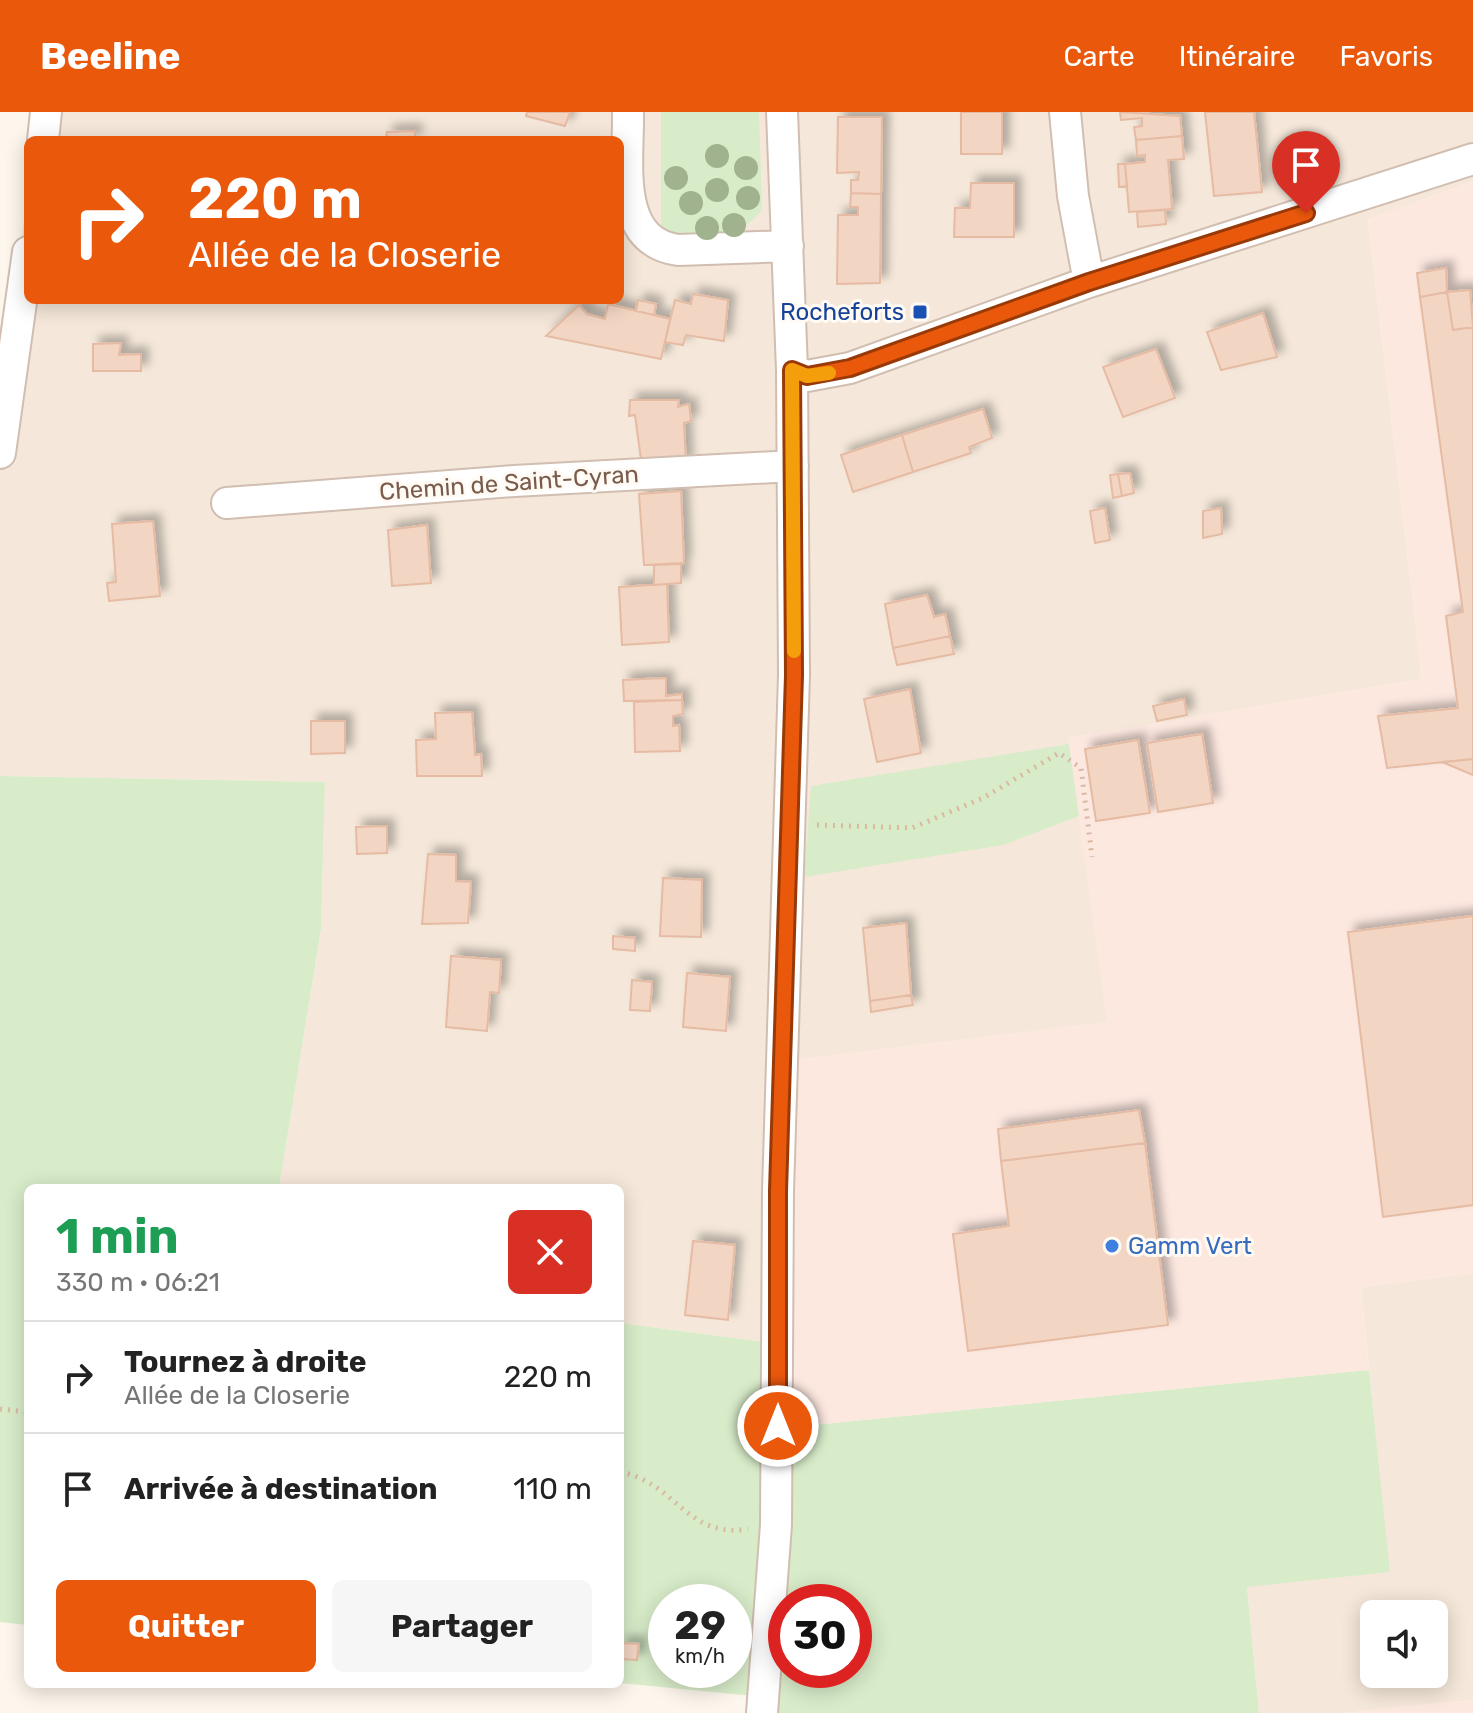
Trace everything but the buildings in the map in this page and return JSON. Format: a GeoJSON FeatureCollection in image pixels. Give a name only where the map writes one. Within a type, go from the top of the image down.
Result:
{"type":"FeatureCollection","features":[{"type":"Feature","properties":{"kind":"street"},"geometry":{"type":"LineString","coordinates":[[43,136],[46,112]]}},
{"type":"Feature","properties":{"kind":"street"},"geometry":{"type":"LineString","coordinates":[[628,112],[630,206],[638,230],[661,248],[678,250],[788,246]]}},
{"type":"Feature","properties":{"kind":"street"},"geometry":{"type":"LineString","coordinates":[[762,1713],[776,1525],[778,1191],[794,675],[792,370],[782,112]]}},
{"type":"Feature","properties":{"kind":"street"},"geometry":{"type":"LineString","coordinates":[[1065,112],[1073,196],[1089,282]]}},
{"type":"Feature","properties":{"kind":"street"},"geometry":{"type":"LineString","coordinates":[[792,370],[807,376],[850,368],[1089,282],[1473,159]]}},
{"type":"Feature","properties":{"kind":"street"},"geometry":{"type":"LineString","coordinates":[[0,453],[24,281]]}},
{"type":"Feature","properties":{"kind":"street","name":"Chemin de Saint-Cyran"},"geometry":{"type":"LineString","coordinates":[[227,503],[514,481],[793,466]]}},
{"type":"Feature","properties":{"kind":"path"},"geometry":{"type":"LineString","coordinates":[[788,824],[912,828],[983,798],[1059,753],[1081,768],[1092,857]]}},
{"type":"Feature","properties":{"kind":"path"},"geometry":{"type":"LineString","coordinates":[[0,1409],[24,1412]]}},
{"type":"Feature","properties":{"kind":"path"},"geometry":{"type":"LineString","coordinates":[[624,1473],[649,1481],[708,1528],[727,1532],[776,1525]]}},
{"type":"Feature","properties":{"kind":"shaded area"},"geometry":{"type":"Polygon","coordinates":[[[39,112],[1473,112],[1473,181],[1368,220],[1422,679],[1068,738],[1108,1022],[795,1060],[795,1346],[624,1324],[624,1184],[280,1184],[321,929],[325,782],[0,776],[0,391],[24,221],[24,304],[624,304],[624,136],[36,136],[39,112]]]}},
{"type":"Feature","properties":{"kind":"shaded area"},"geometry":{"type":"Polygon","coordinates":[[[1473,181],[1473,1273],[1361,1287],[1369,1370],[794,1427],[795,1060],[1107,1022],[1068,738],[1422,679],[1368,219],[1473,181]]]}},
{"type":"Feature","properties":{"kind":"shaded area"},"geometry":{"type":"Polygon","coordinates":[[[1473,1273],[1473,1700],[1344,1713],[1259,1713],[1247,1586],[1389,1572],[1361,1287],[1473,1273]]]}},
{"type":"Feature","properties":{"kind":"shaded area"},"geometry":{"type":"Polygon","coordinates":[[[1473,1700],[1473,1713],[1344,1713],[1473,1700]]]}},
{"type":"Feature","properties":{"kind":"green space"},"geometry":{"type":"Polygon","coordinates":[[[661,112],[759,112],[762,210],[751,221],[730,235],[718,238],[666,240],[661,232],[661,112]]]}},
{"type":"Feature","properties":{"kind":"green space"},"geometry":{"type":"Polygon","coordinates":[[[1069,744],[1079,816],[1003,845],[804,877],[811,786],[1069,744]]]}},
{"type":"Feature","properties":{"kind":"green space"},"geometry":{"type":"Polygon","coordinates":[[[0,776],[325,782],[321,929],[280,1184],[24,1184],[24,1625],[0,1622],[0,776]]]}},
{"type":"Feature","properties":{"kind":"green space"},"geometry":{"type":"Polygon","coordinates":[[[624,1324],[771,1343],[754,1696],[672,1688],[752,1688],[752,1584],[648,1584],[648,1686],[624,1683],[624,1324]]]}},
{"type":"Feature","properties":{"kind":"green space"},"geometry":{"type":"Polygon","coordinates":[[[1369,1370],[1390,1572],[1247,1587],[1259,1713],[769,1713],[771,1688],[872,1688],[872,1584],[780,1584],[794,1427],[1369,1370]]]}},
{"type":"Feature","properties":{"kind":"slow traffic"},"geometry":{"type":"LineString","coordinates":[[794,651],[792,370],[807,376],[829,373]]}},
{"type":"Feature","properties":{"kind":"place","name":"Rocheforts"},"geometry":{"type":"Point","coordinates":[920,312]}},
{"type":"Feature","properties":{"kind":"place","name":"Gamm Vert"},"geometry":{"type":"Point","coordinates":[1112,1246]}},
{"type":"Feature","properties":{"kind":"route"},"geometry":{"type":"LineString","coordinates":[[778,1426],[778,1191],[794,675],[792,370],[807,376],[850,368],[930,342],[1089,282],[1306,213]]}}]}
